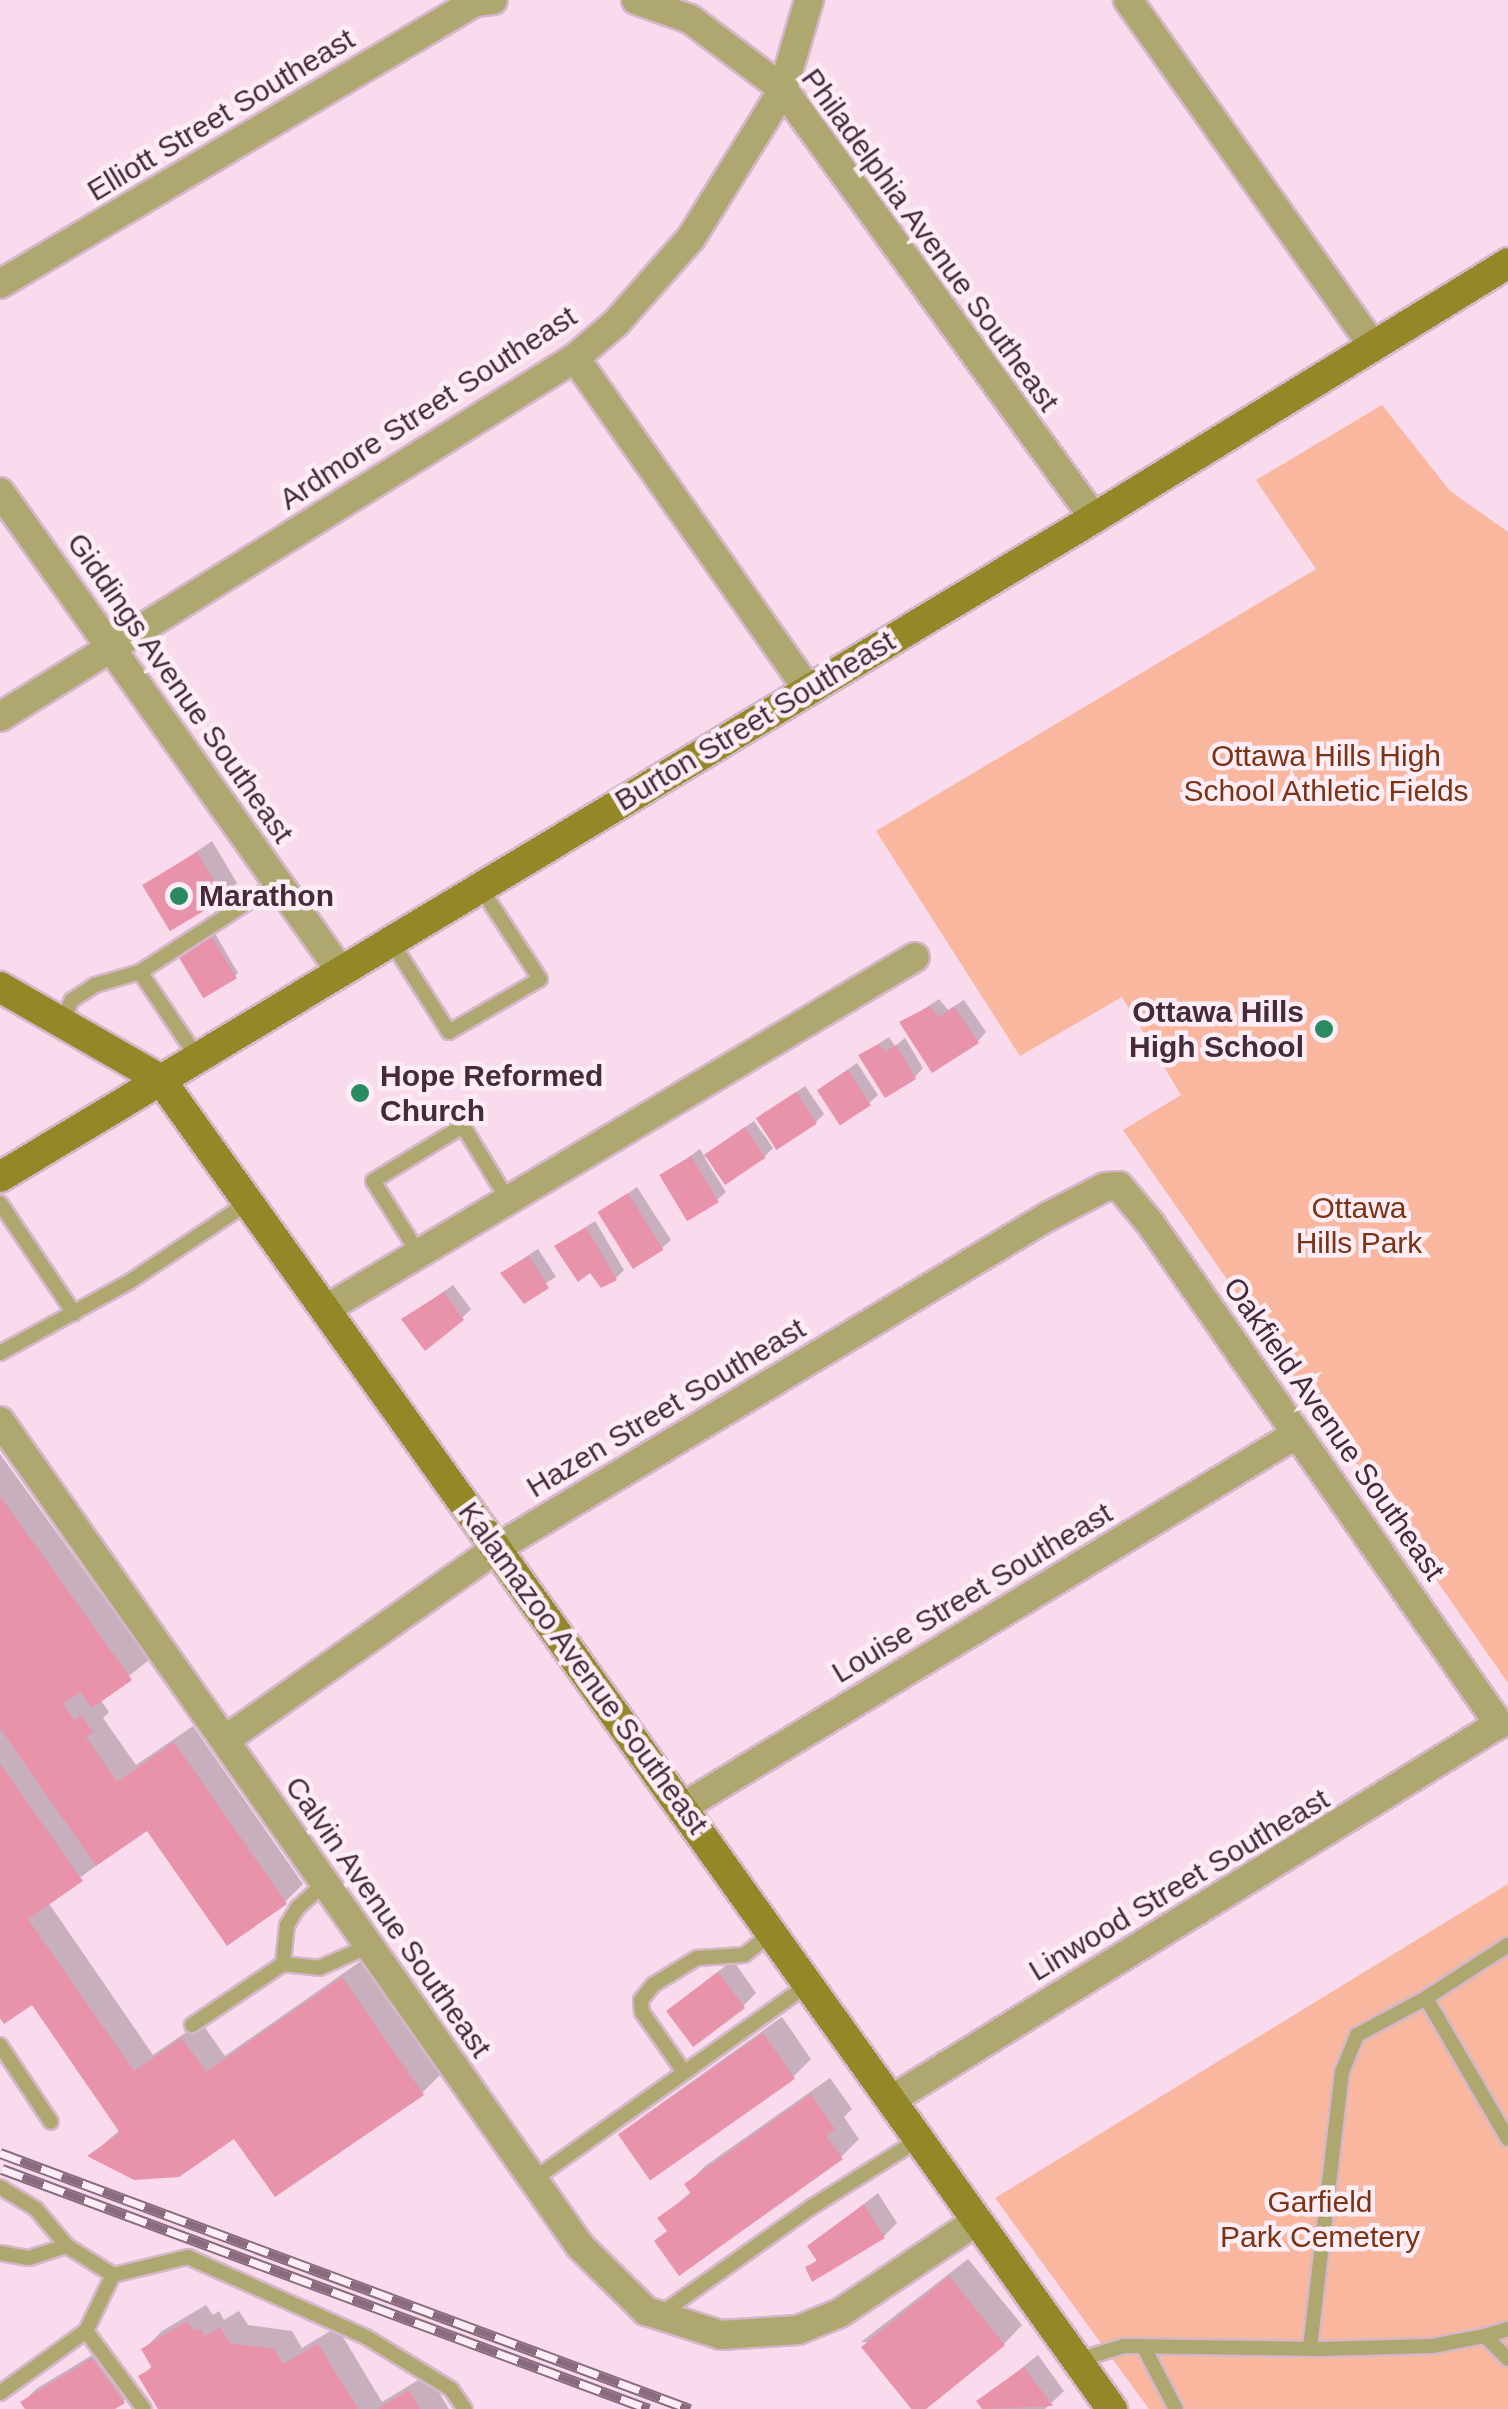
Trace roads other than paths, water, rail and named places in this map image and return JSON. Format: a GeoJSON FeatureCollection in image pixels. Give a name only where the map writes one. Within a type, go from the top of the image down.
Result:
{"type":"FeatureCollection","features":[{"type":"Feature","properties":{"kind":"main road","name":"Burton Street Southeast"},"geometry":{"type":"LineString","coordinates":[[0,1177],[1094,518],[1508,263]]}},
{"type":"Feature","properties":{"kind":"main road","name":"Kalamazoo Avenue Southeast"},"geometry":{"type":"LineString","coordinates":[[0,987],[160,1079],[1112,2409]]}},
{"type":"Feature","properties":{"kind":"street","name":"Philadelphia Avenue Southeast"},"geometry":{"type":"LineString","coordinates":[[636,0],[690,19],[783,89],[1094,518]]}},
{"type":"Feature","properties":{"kind":"street","name":"Ardmore Street Southeast"},"geometry":{"type":"LineString","coordinates":[[0,717],[574,358],[652,288],[691,238],[783,89],[810,0]]}},
{"type":"Feature","properties":{"kind":"street"},"geometry":{"type":"LineString","coordinates":[[1128,0],[1374,347]]}},
{"type":"Feature","properties":{"kind":"street","name":"Elliott Street Southeast"},"geometry":{"type":"LineString","coordinates":[[0,284],[481,1]]}},
{"type":"Feature","properties":{"kind":"street"},"geometry":{"type":"LineString","coordinates":[[574,358],[808,689]]}},
{"type":"Feature","properties":{"kind":"street","name":"Giddings Avenue Southeast"},"geometry":{"type":"LineString","coordinates":[[0,492],[340,970]]}},
{"type":"Feature","properties":{"kind":"street"},"geometry":{"type":"LineString","coordinates":[[326,1309],[914,957]]}},
{"type":"Feature","properties":{"kind":"street","name":"Oakfield Avenue Southeast"},"geometry":{"type":"LineString","coordinates":[[1105,1187],[1119,1186],[1150,1222],[1500,1724]]}},
{"type":"Feature","properties":{"kind":"street","name":"Hazen Street Southeast"},"geometry":{"type":"LineString","coordinates":[[225,1740],[497,1548],[1047,1217],[1105,1187]]}},
{"type":"Feature","properties":{"kind":"street","name":"Calvin Avenue Southeast"},"geometry":{"type":"LineString","coordinates":[[0,1421],[532,2180],[610,2280],[657,2316],[721,2335],[798,2330],[840,2313],[977,2221]]}},
{"type":"Feature","properties":{"kind":"street","name":"Louise Street Southeast"},"geometry":{"type":"LineString","coordinates":[[683,1807],[1295,1435]]}},
{"type":"Feature","properties":{"kind":"street","name":"Linwood Street Southeast"},"geometry":{"type":"LineString","coordinates":[[891,2100],[1500,1724]]}},
{"type":"Feature","properties":{"kind":"lane"},"geometry":{"type":"LineString","coordinates":[[62,1022],[72,1000],[95,984],[140,972],[278,882]]}},
{"type":"Feature","properties":{"kind":"lane"},"geometry":{"type":"LineString","coordinates":[[391,940],[449,1032],[540,979],[480,886]]}},
{"type":"Feature","properties":{"kind":"lane"},"geometry":{"type":"LineString","coordinates":[[140,972],[197,1056]]}},
{"type":"Feature","properties":{"kind":"lane"},"geometry":{"type":"LineString","coordinates":[[419,1254],[373,1182],[463,1126],[508,1200]]}},
{"type":"Feature","properties":{"kind":"lane"},"geometry":{"type":"LineString","coordinates":[[0,1353],[178,1252],[249,1202]]}},
{"type":"Feature","properties":{"kind":"lane"},"geometry":{"type":"LineString","coordinates":[[0,1203],[74,1312]]}},
{"type":"Feature","properties":{"kind":"lane"},"geometry":{"type":"LineString","coordinates":[[282,1964],[288,1925],[298,1907],[325,1883]]}},
{"type":"Feature","properties":{"kind":"lane"},"geometry":{"type":"LineString","coordinates":[[684,2072],[642,2012],[641,2000],[672,1971],[709,1956],[744,1955],[772,1933]]}},
{"type":"Feature","properties":{"kind":"lane"},"geometry":{"type":"LineString","coordinates":[[192,2025],[282,1964],[319,1968],[369,1946]]}},
{"type":"Feature","properties":{"kind":"lane"},"geometry":{"type":"LineString","coordinates":[[1310,2348],[1342,2072],[1358,2035],[1508,1946]]}},
{"type":"Feature","properties":{"kind":"lane"},"geometry":{"type":"LineString","coordinates":[[532,2180],[809,1984]]}},
{"type":"Feature","properties":{"kind":"lane"},"geometry":{"type":"LineString","coordinates":[[1426,1998],[1508,2138]]}},
{"type":"Feature","properties":{"kind":"lane"},"geometry":{"type":"LineString","coordinates":[[0,2045],[51,2122]]}},
{"type":"Feature","properties":{"kind":"lane"},"geometry":{"type":"LineString","coordinates":[[657,2316],[810,2208],[919,2140]]}},
{"type":"Feature","properties":{"kind":"lane"},"geometry":{"type":"LineString","coordinates":[[0,2187],[36,2209],[67,2246],[113,2275],[188,2257],[366,2338],[451,2389],[466,2409]]}},
{"type":"Feature","properties":{"kind":"lane"},"geometry":{"type":"LineString","coordinates":[[0,2252],[29,2258],[67,2246]]}},
{"type":"Feature","properties":{"kind":"lane"},"geometry":{"type":"LineString","coordinates":[[0,2393],[86,2331],[113,2275]]}},
{"type":"Feature","properties":{"kind":"lane"},"geometry":{"type":"LineString","coordinates":[[1077,2360],[1124,2346],[1432,2346],[1508,2329]]}},
{"type":"Feature","properties":{"kind":"lane"},"geometry":{"type":"LineString","coordinates":[[86,2331],[144,2409]]}},
{"type":"Feature","properties":{"kind":"lane"},"geometry":{"type":"LineString","coordinates":[[1484,2336],[1508,2359]]}},
{"type":"Feature","properties":{"kind":"lane"},"geometry":{"type":"LineString","coordinates":[[1143,2346],[1176,2409]]}},
{"type":"Feature","properties":{"kind":"railway"},"geometry":{"type":"LineString","coordinates":[[0,2153],[690,2409]]}},
{"type":"Feature","properties":{"kind":"railway"},"geometry":{"type":"LineString","coordinates":[[2,2169],[649,2409]]}},
{"type":"Feature","properties":{"kind":"place","name":"Marathon"},"geometry":{"type":"Point","coordinates":[179,896]}},
{"type":"Feature","properties":{"kind":"place","name":"Ottawa Hills High School"},"geometry":{"type":"Point","coordinates":[1324,1029]}},
{"type":"Feature","properties":{"kind":"place","name":"Hope Reformed Church"},"geometry":{"type":"Point","coordinates":[360,1093]}},
{"type":"Feature","properties":{"kind":"park label","name":"Ottawa Hills High School Athletic Fields"},"geometry":{"type":"Point","coordinates":[1326,773]}},
{"type":"Feature","properties":{"kind":"park label","name":"Ottawa Hills Park"},"geometry":{"type":"Point","coordinates":[1359,1225]}},
{"type":"Feature","properties":{"kind":"park label","name":"Garfield Park Cemetery"},"geometry":{"type":"Point","coordinates":[1320,2219]}}]}
